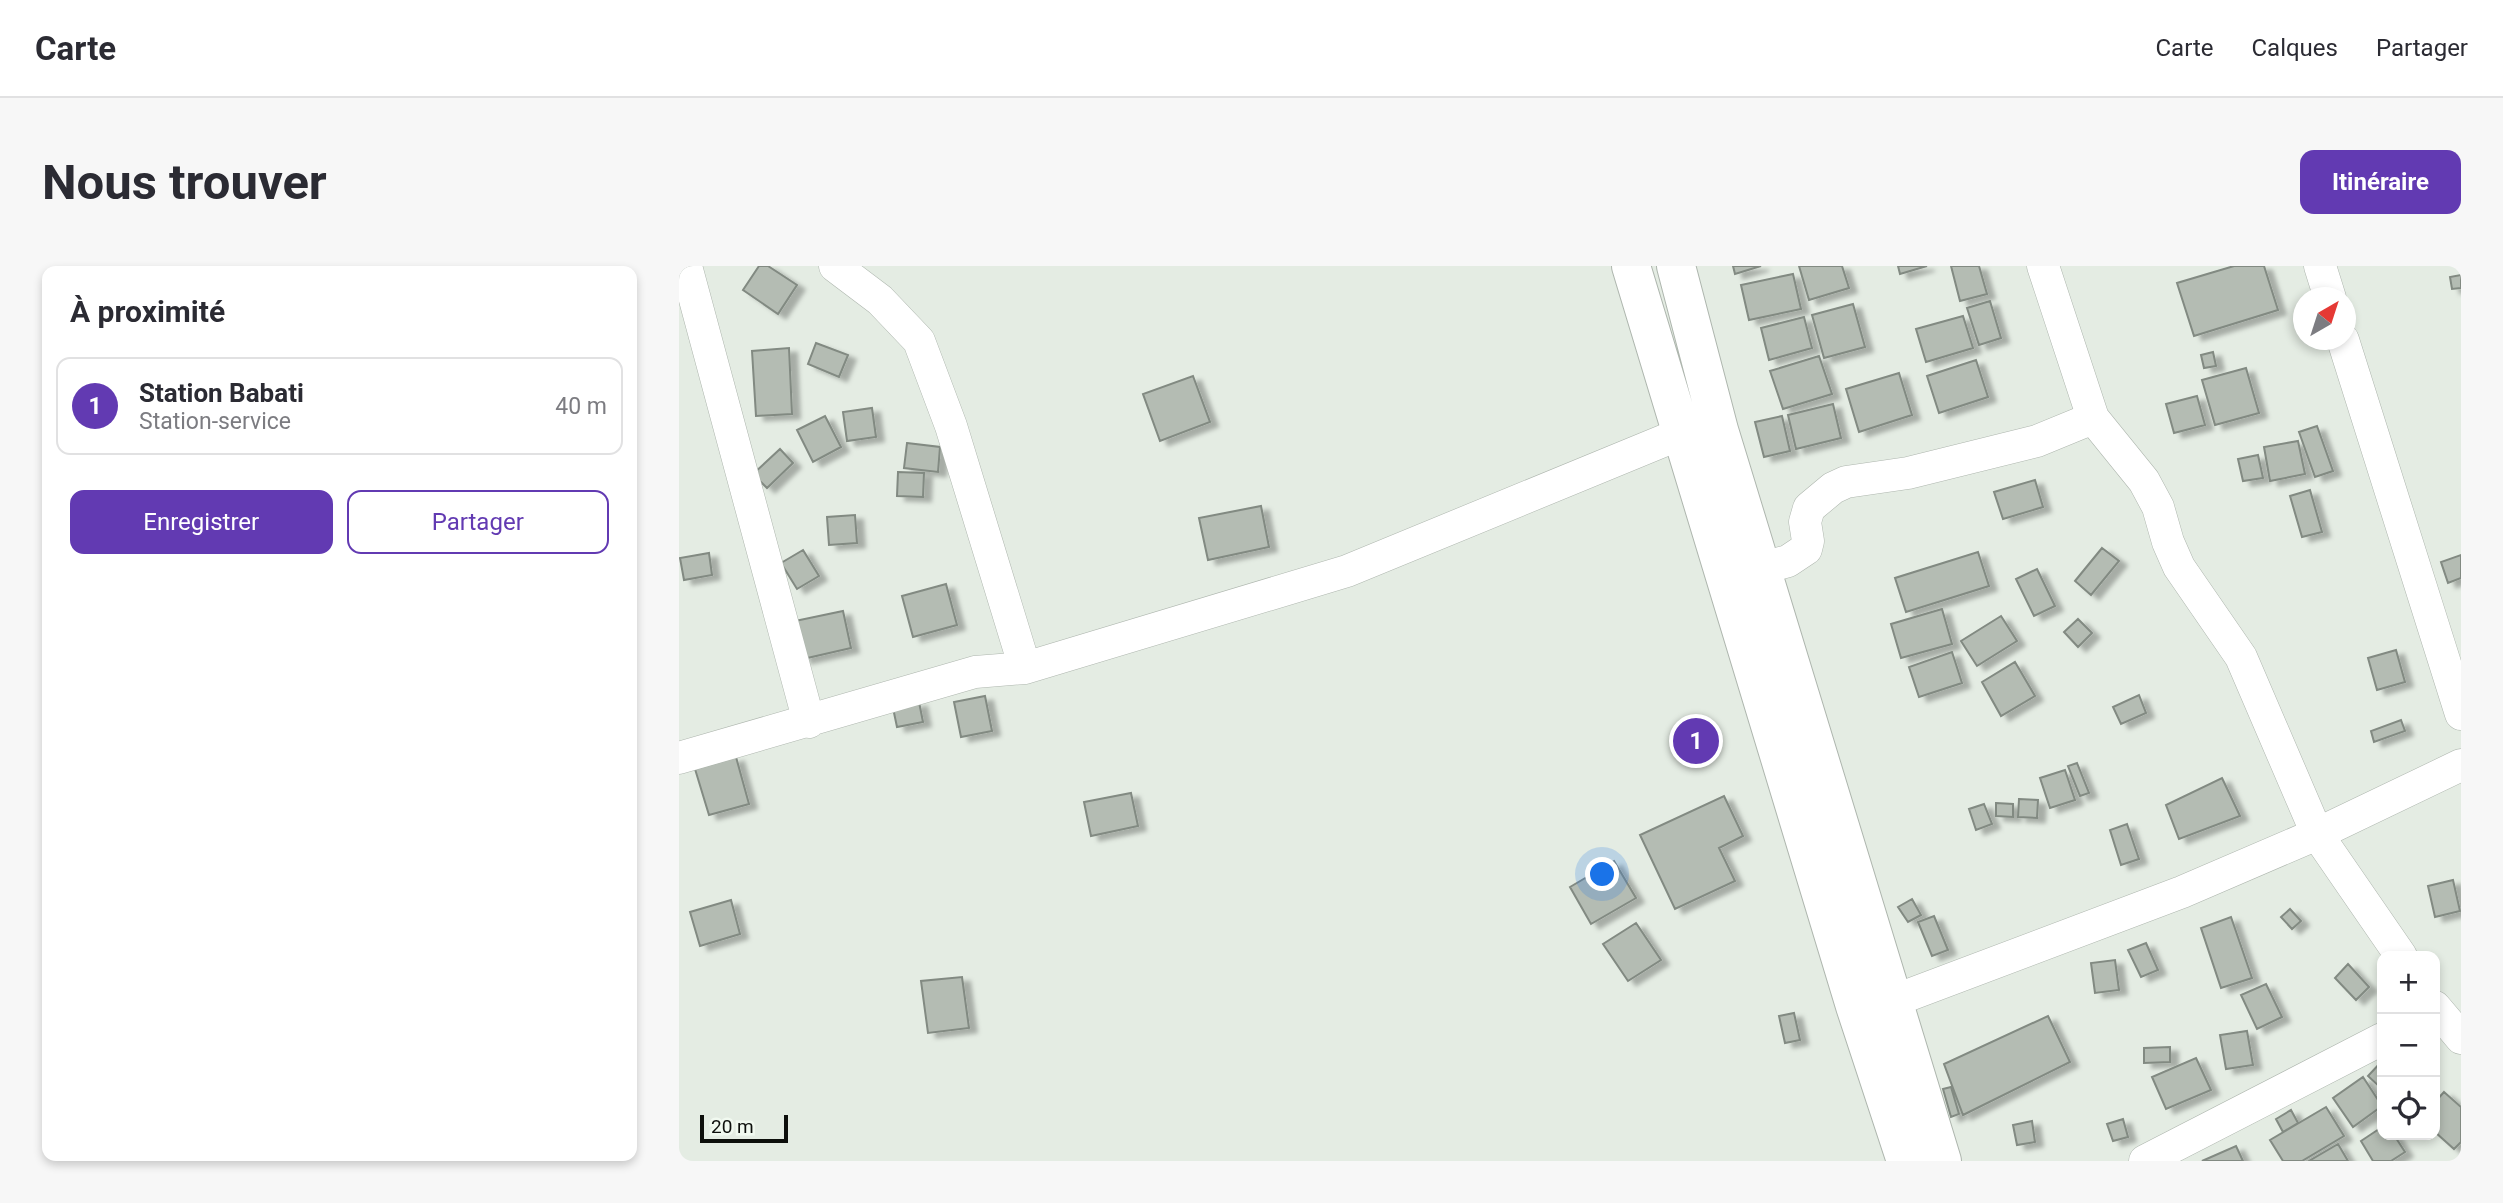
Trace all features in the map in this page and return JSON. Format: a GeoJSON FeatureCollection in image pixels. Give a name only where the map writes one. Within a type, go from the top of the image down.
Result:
{"type":"FeatureCollection","features":[{"type":"Feature","properties":{"kind":"main road"},"geometry":{"type":"LineString","coordinates":[[1631,266],[1680,434],[1906,1161]]}},
{"type":"Feature","properties":{"kind":"main road"},"geometry":{"type":"LineString","coordinates":[[1676,266],[1719,430],[1942,1161]]}},
{"type":"Feature","properties":{"kind":"street"},"geometry":{"type":"LineString","coordinates":[[686,266],[809,722]]}},
{"type":"Feature","properties":{"kind":"street"},"geometry":{"type":"LineString","coordinates":[[835,266],[880,300],[919,341],[951,426],[1025,668]]}},
{"type":"Feature","properties":{"kind":"street"},"geometry":{"type":"LineString","coordinates":[[2043,266],[2093,418],[2144,481],[2158,507],[2168,542],[2179,567],[2241,657],[2317,834],[2397,951]]}},
{"type":"Feature","properties":{"kind":"street"},"geometry":{"type":"LineString","coordinates":[[2320,266],[2327,287]]}},
{"type":"Feature","properties":{"kind":"street"},"geometry":{"type":"LineString","coordinates":[[2346,350],[2461,713]]}},
{"type":"Feature","properties":{"kind":"street"},"geometry":{"type":"LineString","coordinates":[[1763,568],[1788,561],[1806,549],[1808,541],[1805,522],[1809,508],[1833,488],[1846,482],[1908,473],[2037,441],[2093,418]]}},
{"type":"Feature","properties":{"kind":"street"},"geometry":{"type":"LineString","coordinates":[[679,758],[975,672],[1025,668],[1346,571],[1680,434],[1719,430]]}},
{"type":"Feature","properties":{"kind":"street"},"geometry":{"type":"LineString","coordinates":[[1856,1006],[1893,1001],[2182,892],[2317,834],[2461,765]]}},
{"type":"Feature","properties":{"kind":"street"},"geometry":{"type":"LineString","coordinates":[[2440,1014],[2461,1038]]}},
{"type":"Feature","properties":{"kind":"street"},"geometry":{"type":"LineString","coordinates":[[2145,1161],[2377,1042]]}},
{"type":"Feature","properties":{"kind":"building"},"geometry":{"type":"Polygon","coordinates":[[[759,266],[768,266],[797,285],[778,314],[743,290],[759,266]]]}},
{"type":"Feature","properties":{"kind":"building"},"geometry":{"type":"Polygon","coordinates":[[[1733,266],[1761,266],[1735,274],[1733,266]]]}},
{"type":"Feature","properties":{"kind":"building"},"geometry":{"type":"Polygon","coordinates":[[[1799,266],[1842,266],[1849,288],[1809,300],[1799,266]]]}},
{"type":"Feature","properties":{"kind":"building"},"geometry":{"type":"Polygon","coordinates":[[[1898,266],[1927,266],[1900,274],[1898,266]]]}},
{"type":"Feature","properties":{"kind":"building"},"geometry":{"type":"Polygon","coordinates":[[[1951,266],[1979,266],[1987,294],[1960,301],[1951,266]]]}},
{"type":"Feature","properties":{"kind":"building"},"geometry":{"type":"Polygon","coordinates":[[[2234,266],[2264,266],[2278,310],[2194,336],[2177,283],[2234,266]]]}},
{"type":"Feature","properties":{"kind":"building"},"geometry":{"type":"Polygon","coordinates":[[[1793,274],[1801,309],[1749,320],[1741,285],[1793,274]]]}},
{"type":"Feature","properties":{"kind":"building"},"geometry":{"type":"Polygon","coordinates":[[[2461,275],[2461,288],[2452,289],[2450,277],[2461,275]]]}},
{"type":"Feature","properties":{"kind":"building"},"geometry":{"type":"Polygon","coordinates":[[[1990,301],[2001,338],[1979,345],[1967,308],[1990,301]]]}},
{"type":"Feature","properties":{"kind":"building"},"geometry":{"type":"Polygon","coordinates":[[[1853,304],[1865,347],[1824,358],[1812,315],[1853,304]]]}},
{"type":"Feature","properties":{"kind":"building"},"geometry":{"type":"Polygon","coordinates":[[[1963,316],[1973,348],[1926,362],[1916,329],[1963,316]]]}},
{"type":"Feature","properties":{"kind":"building"},"geometry":{"type":"Polygon","coordinates":[[[1804,317],[1812,348],[1769,360],[1761,328],[1804,317]]]}},
{"type":"Feature","properties":{"kind":"building"},"geometry":{"type":"Polygon","coordinates":[[[816,343],[848,355],[839,377],[808,364],[816,343]]]}},
{"type":"Feature","properties":{"kind":"building"},"geometry":{"type":"Polygon","coordinates":[[[789,348],[792,414],[756,416],[752,351],[789,348]]]}},
{"type":"Feature","properties":{"kind":"building"},"geometry":{"type":"Polygon","coordinates":[[[2213,352],[2216,366],[2204,368],[2201,355],[2213,352]]]}},
{"type":"Feature","properties":{"kind":"building"},"geometry":{"type":"Polygon","coordinates":[[[1819,356],[1832,394],[1783,409],[1770,371],[1819,356]]]}},
{"type":"Feature","properties":{"kind":"building"},"geometry":{"type":"Polygon","coordinates":[[[1976,360],[1988,397],[1939,413],[1927,376],[1976,360]]]}},
{"type":"Feature","properties":{"kind":"building"},"geometry":{"type":"Polygon","coordinates":[[[2246,368],[2259,413],[2215,425],[2202,380],[2246,368]]]}},
{"type":"Feature","properties":{"kind":"building"},"geometry":{"type":"Polygon","coordinates":[[[1899,373],[1912,415],[1859,432],[1846,389],[1899,373]]]}},
{"type":"Feature","properties":{"kind":"building"},"geometry":{"type":"Polygon","coordinates":[[[1193,376],[1210,422],[1160,441],[1143,394],[1193,376]]]}},
{"type":"Feature","properties":{"kind":"building"},"geometry":{"type":"Polygon","coordinates":[[[2197,396],[2205,425],[2174,433],[2166,404],[2197,396]]]}},
{"type":"Feature","properties":{"kind":"building"},"geometry":{"type":"Polygon","coordinates":[[[1833,404],[1841,438],[1796,449],[1788,415],[1833,404]]]}},
{"type":"Feature","properties":{"kind":"building"},"geometry":{"type":"Polygon","coordinates":[[[872,408],[876,437],[847,441],[843,412],[872,408]]]}},
{"type":"Feature","properties":{"kind":"building"},"geometry":{"type":"Polygon","coordinates":[[[825,416],[841,447],[813,462],[797,430],[825,416]]]}},
{"type":"Feature","properties":{"kind":"building"},"geometry":{"type":"Polygon","coordinates":[[[1782,416],[1790,451],[1764,457],[1755,422],[1782,416]]]}},
{"type":"Feature","properties":{"kind":"building"},"geometry":{"type":"Polygon","coordinates":[[[2317,426],[2333,471],[2315,477],[2299,432],[2317,426]]]}},
{"type":"Feature","properties":{"kind":"building"},"geometry":{"type":"Polygon","coordinates":[[[2298,441],[2305,474],[2270,481],[2264,447],[2298,441]]]}},
{"type":"Feature","properties":{"kind":"building"},"geometry":{"type":"Polygon","coordinates":[[[907,443],[940,447],[938,472],[904,468],[907,443]]]}},
{"type":"Feature","properties":{"kind":"building"},"geometry":{"type":"Polygon","coordinates":[[[780,449],[793,463],[767,488],[753,474],[780,449]]]}},
{"type":"Feature","properties":{"kind":"building"},"geometry":{"type":"Polygon","coordinates":[[[2258,455],[2263,478],[2243,481],[2238,459],[2258,455]]]}},
{"type":"Feature","properties":{"kind":"building"},"geometry":{"type":"Polygon","coordinates":[[[898,472],[924,473],[923,497],[897,496],[898,472]]]}},
{"type":"Feature","properties":{"kind":"building"},"geometry":{"type":"Polygon","coordinates":[[[2035,480],[2043,507],[2003,519],[1994,492],[2035,480]]]}},
{"type":"Feature","properties":{"kind":"building"},"geometry":{"type":"Polygon","coordinates":[[[2310,490],[2322,532],[2302,537],[2290,496],[2310,490]]]}},
{"type":"Feature","properties":{"kind":"building"},"geometry":{"type":"Polygon","coordinates":[[[1261,506],[1269,547],[1208,560],[1199,518],[1261,506]]]}},
{"type":"Feature","properties":{"kind":"building"},"geometry":{"type":"Polygon","coordinates":[[[855,515],[857,543],[829,545],[827,517],[855,515]]]}},
{"type":"Feature","properties":{"kind":"building"},"geometry":{"type":"Polygon","coordinates":[[[2102,548],[2119,561],[2091,595],[2075,581],[2102,548]]]}},
{"type":"Feature","properties":{"kind":"building"},"geometry":{"type":"Polygon","coordinates":[[[803,550],[819,576],[797,589],[781,563],[803,550]]]}},
{"type":"Feature","properties":{"kind":"building"},"geometry":{"type":"Polygon","coordinates":[[[1978,552],[1989,586],[1906,612],[1895,578],[1978,552]]]}},
{"type":"Feature","properties":{"kind":"building"},"geometry":{"type":"Polygon","coordinates":[[[709,553],[712,575],[684,580],[680,558],[709,553]]]}},
{"type":"Feature","properties":{"kind":"building"},"geometry":{"type":"Polygon","coordinates":[[[2461,555],[2461,578],[2448,583],[2441,562],[2461,555]]]}},
{"type":"Feature","properties":{"kind":"building"},"geometry":{"type":"Polygon","coordinates":[[[2037,569],[2055,606],[2034,616],[2016,579],[2037,569]]]}},
{"type":"Feature","properties":{"kind":"building"},"geometry":{"type":"Polygon","coordinates":[[[946,584],[957,625],[913,637],[902,596],[946,584]]]}},
{"type":"Feature","properties":{"kind":"building"},"geometry":{"type":"Polygon","coordinates":[[[1942,609],[1952,644],[1901,658],[1891,624],[1942,609]]]}},
{"type":"Feature","properties":{"kind":"building"},"geometry":{"type":"Polygon","coordinates":[[[843,611],[851,648],[803,659],[795,621],[843,611]]]}},
{"type":"Feature","properties":{"kind":"building"},"geometry":{"type":"Polygon","coordinates":[[[2001,616],[2017,641],[1977,666],[1961,641],[2001,616]]]}},
{"type":"Feature","properties":{"kind":"building"},"geometry":{"type":"Polygon","coordinates":[[[2078,619],[2092,633],[2078,647],[2064,632],[2078,619]]]}},
{"type":"Feature","properties":{"kind":"building"},"geometry":{"type":"Polygon","coordinates":[[[2396,650],[2405,682],[2377,690],[2368,658],[2396,650]]]}},
{"type":"Feature","properties":{"kind":"building"},"geometry":{"type":"Polygon","coordinates":[[[1952,652],[1962,683],[1919,697],[1909,667],[1952,652]]]}},
{"type":"Feature","properties":{"kind":"building"},"geometry":{"type":"Polygon","coordinates":[[[2015,662],[2035,696],[2001,716],[1982,682],[2015,662]]]}},
{"type":"Feature","properties":{"kind":"building"},"geometry":{"type":"Polygon","coordinates":[[[2139,695],[2146,713],[2121,724],[2113,707],[2139,695]]]}},
{"type":"Feature","properties":{"kind":"building"},"geometry":{"type":"Polygon","coordinates":[[[985,696],[992,731],[961,737],[954,702],[985,696]]]}},
{"type":"Feature","properties":{"kind":"building"},"geometry":{"type":"Polygon","coordinates":[[[919,702],[923,722],[897,727],[893,708],[919,702]]]}},
{"type":"Feature","properties":{"kind":"building"},"geometry":{"type":"Polygon","coordinates":[[[2401,720],[2405,731],[2374,742],[2371,731],[2401,720]]]}},
{"type":"Feature","properties":{"kind":"building"},"geometry":{"type":"Polygon","coordinates":[[[736,757],[749,804],[709,815],[695,769],[736,757]]]}},
{"type":"Feature","properties":{"kind":"building"},"geometry":{"type":"Polygon","coordinates":[[[2077,763],[2089,793],[2080,796],[2068,766],[2077,763]]]}},
{"type":"Feature","properties":{"kind":"building"},"geometry":{"type":"Polygon","coordinates":[[[2065,770],[2075,800],[2050,808],[2040,778],[2065,770]]]}},
{"type":"Feature","properties":{"kind":"building"},"geometry":{"type":"Polygon","coordinates":[[[2222,778],[2240,816],[2179,839],[2166,805],[2222,778]]]}},
{"type":"Feature","properties":{"kind":"building"},"geometry":{"type":"Polygon","coordinates":[[[1131,793],[1138,826],[1091,836],[1084,802],[1131,793]]]}},
{"type":"Feature","properties":{"kind":"building"},"geometry":{"type":"Polygon","coordinates":[[[1724,796],[1743,836],[1719,848],[1735,881],[1675,909],[1640,835],[1724,796]]]}},
{"type":"Feature","properties":{"kind":"building"},"geometry":{"type":"Polygon","coordinates":[[[2019,799],[2038,800],[2037,818],[2018,817],[2019,799]]]}},
{"type":"Feature","properties":{"kind":"building"},"geometry":{"type":"Polygon","coordinates":[[[1996,803],[2013,804],[2013,817],[1996,816],[1996,803]]]}},
{"type":"Feature","properties":{"kind":"building"},"geometry":{"type":"Polygon","coordinates":[[[1984,804],[1992,824],[1976,830],[1969,809],[1984,804]]]}},
{"type":"Feature","properties":{"kind":"building"},"geometry":{"type":"Polygon","coordinates":[[[2127,824],[2139,859],[2121,865],[2110,830],[2127,824]]]}},
{"type":"Feature","properties":{"kind":"building"},"geometry":{"type":"Polygon","coordinates":[[[1614,861],[1636,898],[1591,924],[1570,887],[1614,861]]]}},
{"type":"Feature","properties":{"kind":"building"},"geometry":{"type":"Polygon","coordinates":[[[2453,880],[2460,911],[2435,917],[2428,886],[2453,880]]]}},
{"type":"Feature","properties":{"kind":"building"},"geometry":{"type":"Polygon","coordinates":[[[1912,899],[1921,915],[1908,922],[1898,907],[1912,899]]]}},
{"type":"Feature","properties":{"kind":"building"},"geometry":{"type":"Polygon","coordinates":[[[731,900],[740,934],[700,946],[690,912],[731,900]]]}},
{"type":"Feature","properties":{"kind":"building"},"geometry":{"type":"Polygon","coordinates":[[[2290,909],[2301,921],[2292,929],[2281,917],[2290,909]]]}},
{"type":"Feature","properties":{"kind":"building"},"geometry":{"type":"Polygon","coordinates":[[[1934,916],[1948,950],[1932,956],[1918,922],[1934,916]]]}},
{"type":"Feature","properties":{"kind":"building"},"geometry":{"type":"Polygon","coordinates":[[[2231,917],[2252,978],[2221,988],[2201,928],[2231,917]]]}},
{"type":"Feature","properties":{"kind":"building"},"geometry":{"type":"Polygon","coordinates":[[[1636,923],[1661,960],[1628,981],[1603,944],[1636,923]]]}},
{"type":"Feature","properties":{"kind":"building"},"geometry":{"type":"Polygon","coordinates":[[[2146,943],[2158,970],[2141,977],[2128,950],[2146,943]]]}},
{"type":"Feature","properties":{"kind":"building"},"geometry":{"type":"Polygon","coordinates":[[[2115,960],[2119,990],[2095,993],[2091,963],[2115,960]]]}},
{"type":"Feature","properties":{"kind":"building"},"geometry":{"type":"Polygon","coordinates":[[[2348,964],[2369,987],[2356,1000],[2335,978],[2348,964]]]}},
{"type":"Feature","properties":{"kind":"building"},"geometry":{"type":"Polygon","coordinates":[[[962,977],[969,1028],[928,1033],[921,981],[962,977]]]}},
{"type":"Feature","properties":{"kind":"building"},"geometry":{"type":"Polygon","coordinates":[[[2266,984],[2282,1017],[2257,1029],[2241,995],[2266,984]]]}},
{"type":"Feature","properties":{"kind":"building"},"geometry":{"type":"Polygon","coordinates":[[[1794,1013],[1800,1040],[1785,1043],[1779,1016],[1794,1013]]]}},
{"type":"Feature","properties":{"kind":"building"},"geometry":{"type":"Polygon","coordinates":[[[2048,1016],[2070,1062],[1963,1115],[1944,1064],[2048,1016]]]}},
{"type":"Feature","properties":{"kind":"building"},"geometry":{"type":"Polygon","coordinates":[[[2247,1031],[2253,1065],[2226,1069],[2220,1035],[2247,1031]]]}},
{"type":"Feature","properties":{"kind":"building"},"geometry":{"type":"Polygon","coordinates":[[[2170,1047],[2170,1062],[2144,1063],[2144,1048],[2170,1047]]]}},
{"type":"Feature","properties":{"kind":"building"},"geometry":{"type":"Polygon","coordinates":[[[2196,1058],[2211,1090],[2166,1109],[2152,1077],[2196,1058]]]}},
{"type":"Feature","properties":{"kind":"building"},"geometry":{"type":"Polygon","coordinates":[[[2377,1066],[2377,1084],[2368,1076],[2377,1066]]]}},
{"type":"Feature","properties":{"kind":"building"},"geometry":{"type":"Polygon","coordinates":[[[2363,1077],[2377,1098],[2377,1110],[2353,1127],[2333,1098],[2363,1077]]]}},
{"type":"Feature","properties":{"kind":"building"},"geometry":{"type":"Polygon","coordinates":[[[1951,1087],[1959,1114],[1951,1117],[1943,1089],[1951,1087]]]}},
{"type":"Feature","properties":{"kind":"building"},"geometry":{"type":"Polygon","coordinates":[[[2444,1092],[2461,1107],[2461,1142],[2454,1149],[2440,1136],[2440,1096],[2444,1092]]]}},
{"type":"Feature","properties":{"kind":"building"},"geometry":{"type":"Polygon","coordinates":[[[2326,1107],[2344,1136],[2302,1161],[2283,1161],[2270,1140],[2326,1107]]]}},
{"type":"Feature","properties":{"kind":"building"},"geometry":{"type":"Polygon","coordinates":[[[2291,1110],[2298,1123],[2283,1132],[2276,1119],[2291,1110]]]}},
{"type":"Feature","properties":{"kind":"building"},"geometry":{"type":"Polygon","coordinates":[[[2123,1119],[2128,1137],[2113,1141],[2107,1124],[2123,1119]]]}},
{"type":"Feature","properties":{"kind":"building"},"geometry":{"type":"Polygon","coordinates":[[[2032,1121],[2035,1142],[2017,1145],[2013,1125],[2032,1121]]]}},
{"type":"Feature","properties":{"kind":"building"},"geometry":{"type":"Polygon","coordinates":[[[2377,1130],[2377,1140],[2397,1140],[2405,1152],[2391,1161],[2373,1161],[2361,1141],[2377,1130]]]}},
{"type":"Feature","properties":{"kind":"building"},"geometry":{"type":"Polygon","coordinates":[[[2338,1144],[2348,1161],[2309,1161],[2338,1144]]]}},
{"type":"Feature","properties":{"kind":"building"},"geometry":{"type":"Polygon","coordinates":[[[2236,1146],[2243,1161],[2202,1161],[2236,1146]]]}},
{"type":"Feature","properties":{"kind":"place","name":"Station Babati"},"geometry":{"type":"Point","coordinates":[1696,741]}}]}
